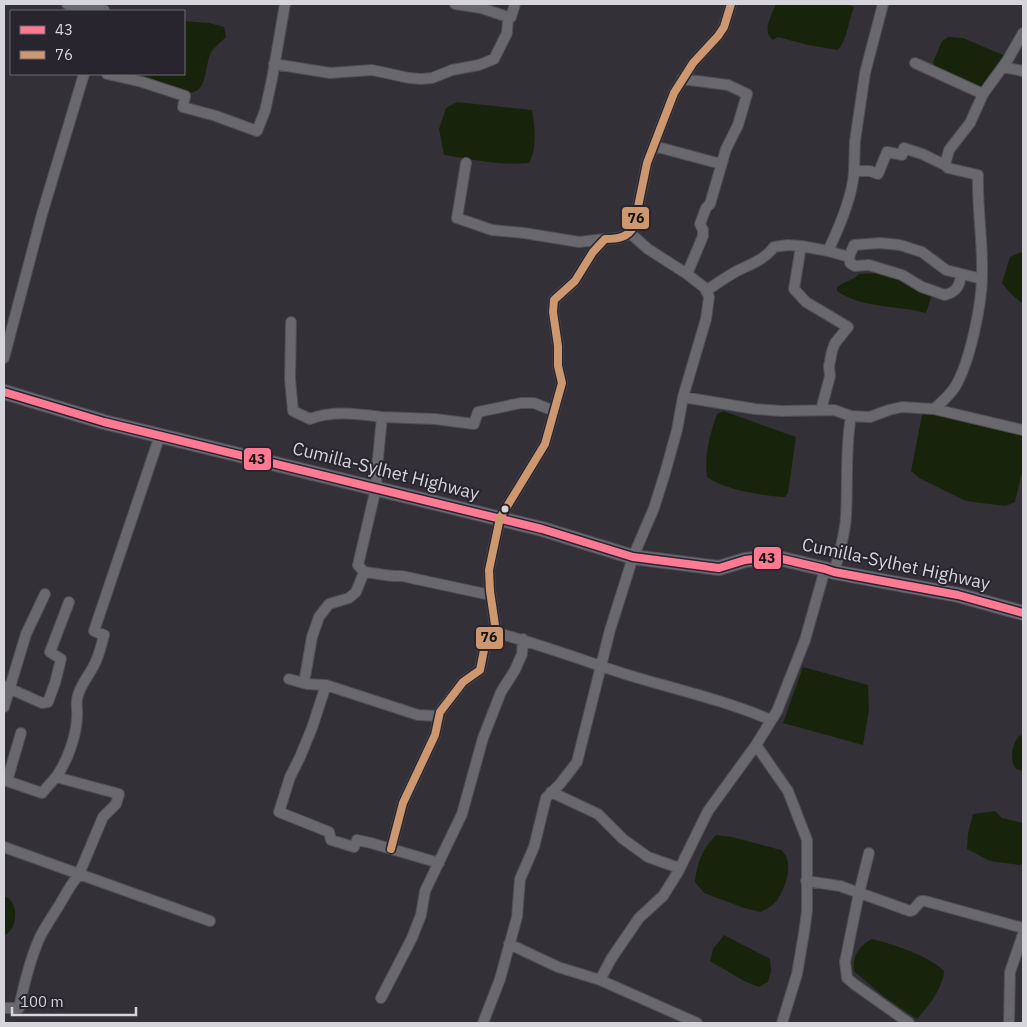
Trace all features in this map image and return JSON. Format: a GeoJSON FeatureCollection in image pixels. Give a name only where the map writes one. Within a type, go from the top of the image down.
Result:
{"type":"FeatureCollection","features":[{"type":"Feature","properties":{"kind":"highway","name":"Cumilla-Sylhet Highway"},"geometry":{"type":"LineString","coordinates":[[4,392],[104,422],[542,528],[634,557],[719,568],[745,560],[774,557],[829,570],[958,595],[1023,613]]}},
{"type":"Feature","properties":{"kind":"street"},"geometry":{"type":"LineString","coordinates":[[67,4],[104,8]]}},
{"type":"Feature","properties":{"kind":"street"},"geometry":{"type":"LineString","coordinates":[[111,75],[142,82],[186,96],[182,107],[216,116],[257,131],[265,111],[285,4]]}},
{"type":"Feature","properties":{"kind":"street"},"geometry":{"type":"LineString","coordinates":[[455,4],[481,8],[508,17]]}},
{"type":"Feature","properties":{"kind":"street"},"geometry":{"type":"LineString","coordinates":[[274,64],[330,73],[372,70],[408,78],[432,78],[452,70],[479,65],[494,59],[507,32],[508,17],[511,16],[515,4]]}},
{"type":"Feature","properties":{"kind":"street"},"geometry":{"type":"LineString","coordinates":[[466,163],[457,218],[492,230],[579,242],[605,239],[616,240],[630,233],[634,226],[647,163],[674,93],[693,63],[724,27],[731,4]]}},
{"type":"Feature","properties":{"kind":"street"},"geometry":{"type":"LineString","coordinates":[[828,251],[837,233],[852,185],[855,141],[865,73],[883,4]]}},
{"type":"Feature","properties":{"kind":"street"},"geometry":{"type":"LineString","coordinates":[[945,165],[950,150],[970,123],[983,94],[1003,67],[1023,33]]}},
{"type":"Feature","properties":{"kind":"street"},"geometry":{"type":"LineString","coordinates":[[915,63],[983,94]]}},
{"type":"Feature","properties":{"kind":"street"},"geometry":{"type":"LineString","coordinates":[[1003,67],[1023,71]]}},
{"type":"Feature","properties":{"kind":"street"},"geometry":{"type":"LineString","coordinates":[[4,358],[42,214],[84,75]]}},
{"type":"Feature","properties":{"kind":"street"},"geometry":{"type":"LineString","coordinates":[[682,79],[710,84],[720,83],[747,94],[738,125],[726,148],[710,204],[706,208],[700,224],[703,236],[688,274]]}},
{"type":"Feature","properties":{"kind":"street"},"geometry":{"type":"LineString","coordinates":[[654,146],[721,164]]}},
{"type":"Feature","properties":{"kind":"street"},"geometry":{"type":"LineString","coordinates":[[854,171],[870,171],[878,174],[887,152],[902,155],[904,148],[922,154],[948,168],[978,175],[977,202],[981,219],[982,279],[974,333],[961,376],[954,389],[934,409]]}},
{"type":"Feature","properties":{"kind":"street"},"geometry":{"type":"LineString","coordinates":[[483,1023],[500,980],[517,917],[520,879],[534,848],[546,798],[577,762],[601,666],[634,557],[654,508],[665,473],[677,430],[683,397],[706,319],[709,297],[705,288],[688,274],[648,249],[630,233]]}},
{"type":"Feature","properties":{"kind":"street"},"geometry":{"type":"LineString","coordinates":[[391,849],[403,803],[435,735],[440,712],[462,682],[480,670],[484,650],[493,632],[495,625],[490,595],[489,570],[500,518],[545,444],[562,383],[558,366],[558,346],[553,312],[554,300],[575,281],[593,252],[605,239]]}},
{"type":"Feature","properties":{"kind":"street"},"geometry":{"type":"LineString","coordinates":[[960,274],[960,284],[956,290],[945,294],[936,293],[902,275],[869,265],[855,266],[850,263],[849,257],[854,245],[880,243],[900,245],[922,252],[946,270],[982,279]]}},
{"type":"Feature","properties":{"kind":"street"},"geometry":{"type":"LineString","coordinates":[[706,291],[739,270],[757,262],[769,254],[774,247],[801,246],[849,257]]}},
{"type":"Feature","properties":{"kind":"street"},"geometry":{"type":"LineString","coordinates":[[801,246],[794,289],[806,302],[848,327],[834,343],[829,366],[830,376],[821,410]]}},
{"type":"Feature","properties":{"kind":"street"},"geometry":{"type":"LineString","coordinates":[[291,322],[290,379],[293,411],[310,418],[321,415],[359,414],[435,419],[474,424],[478,412],[521,403],[534,403],[554,411]]}},
{"type":"Feature","properties":{"kind":"street"},"geometry":{"type":"LineString","coordinates":[[683,397],[755,409],[782,411],[834,410],[851,416],[870,417],[902,407],[934,409],[1023,430]]}},
{"type":"Feature","properties":{"kind":"street"},"geometry":{"type":"LineString","coordinates":[[600,980],[623,940],[639,918],[663,896],[708,812],[756,745],[777,711],[805,640],[829,570],[843,542],[851,416]]}},
{"type":"Feature","properties":{"kind":"street"},"geometry":{"type":"LineString","coordinates":[[382,417],[376,488],[358,565],[364,572],[391,577],[402,576],[490,595]]}},
{"type":"Feature","properties":{"kind":"street"},"geometry":{"type":"LineString","coordinates":[[21,732],[5,781],[42,793],[46,791],[62,769],[74,734],[77,720],[77,697],[85,678],[96,662],[104,635],[94,631],[160,435]]}},
{"type":"Feature","properties":{"kind":"street"},"geometry":{"type":"LineString","coordinates":[[304,683],[314,631],[319,617],[329,604],[349,598],[356,592],[364,572]]}},
{"type":"Feature","properties":{"kind":"street"},"geometry":{"type":"LineString","coordinates":[[4,707],[7,687],[26,634],[45,594]]}},
{"type":"Feature","properties":{"kind":"street"},"geometry":{"type":"LineString","coordinates":[[7,687],[42,703],[48,702],[61,659],[50,652],[69,602]]}},
{"type":"Feature","properties":{"kind":"street"},"geometry":{"type":"LineString","coordinates":[[493,632],[523,639],[689,694],[729,703],[771,720]]}},
{"type":"Feature","properties":{"kind":"street"},"geometry":{"type":"LineString","coordinates":[[381,998],[412,938],[421,915],[425,891],[462,814],[482,742],[501,692],[515,670],[522,654],[523,639]]}},
{"type":"Feature","properties":{"kind":"street"},"geometry":{"type":"LineString","coordinates":[[289,678],[304,683],[326,684],[411,714],[439,716]]}},
{"type":"Feature","properties":{"kind":"street"},"geometry":{"type":"LineString","coordinates":[[326,684],[309,736],[290,777],[279,812],[329,832],[331,840],[354,847],[357,840],[362,841],[438,863]]}},
{"type":"Feature","properties":{"kind":"street"},"geometry":{"type":"LineString","coordinates":[[756,745],[788,792],[806,840],[806,911],[797,974],[782,1023]]}},
{"type":"Feature","properties":{"kind":"street"},"geometry":{"type":"LineString","coordinates":[[5,1011],[19,1008],[26,977],[40,938],[53,913],[64,898],[68,887],[79,874],[103,817],[116,804],[119,794],[56,777]]}},
{"type":"Feature","properties":{"kind":"street"},"geometry":{"type":"LineString","coordinates":[[551,792],[598,814],[623,840],[648,857],[679,868]]}},
{"type":"Feature","properties":{"kind":"street"},"geometry":{"type":"LineString","coordinates":[[4,847],[210,921]]}},
{"type":"Feature","properties":{"kind":"street"},"geometry":{"type":"LineString","coordinates":[[869,853],[845,962],[847,978],[909,1023]]}},
{"type":"Feature","properties":{"kind":"street"},"geometry":{"type":"LineString","coordinates":[[806,881],[840,886],[910,911],[921,901],[925,901],[1023,928]]}},
{"type":"Feature","properties":{"kind":"street"},"geometry":{"type":"LineString","coordinates":[[1008,1023],[1010,972],[1021,947],[1023,934]]}},
{"type":"Feature","properties":{"kind":"street"},"geometry":{"type":"LineString","coordinates":[[509,944],[558,967],[600,980],[697,1023]]}},
{"type":"Feature","properties":{"kind":"shaded area"},"geometry":{"type":"Polygon","coordinates":[[[776,4],[847,4],[854,7],[846,35],[838,50],[778,37],[773,40],[768,32],[768,28],[776,4]]]}},
{"type":"Feature","properties":{"kind":"shaded area"},"geometry":{"type":"Polygon","coordinates":[[[185,21],[209,23],[224,27],[226,37],[211,53],[202,85],[194,92],[187,93],[134,75],[185,75],[185,21]]]}},
{"type":"Feature","properties":{"kind":"shaded area"},"geometry":{"type":"Polygon","coordinates":[[[948,37],[963,38],[1003,55],[1004,58],[981,90],[935,66],[933,62],[942,41],[948,37]]]}},
{"type":"Feature","properties":{"kind":"shaded area"},"geometry":{"type":"Polygon","coordinates":[[[457,102],[532,110],[534,144],[529,163],[497,163],[444,155],[439,129],[446,108],[457,102]]]}},
{"type":"Feature","properties":{"kind":"shaded area"},"geometry":{"type":"Polygon","coordinates":[[[1023,252],[1023,304],[1002,283],[1010,257],[1023,252]]]}},
{"type":"Feature","properties":{"kind":"shaded area"},"geometry":{"type":"Polygon","coordinates":[[[888,273],[932,295],[926,313],[869,304],[847,297],[837,291],[837,287],[859,274],[888,273]]]}},
{"type":"Feature","properties":{"kind":"shaded area"},"geometry":{"type":"Polygon","coordinates":[[[723,411],[796,437],[788,493],[785,497],[744,492],[715,482],[707,477],[706,461],[710,437],[717,414],[723,411]]]}},
{"type":"Feature","properties":{"kind":"shaded area"},"geometry":{"type":"Polygon","coordinates":[[[929,411],[1023,431],[1023,468],[1015,502],[1005,506],[966,501],[919,478],[911,471],[922,415],[929,411]]]}},
{"type":"Feature","properties":{"kind":"shaded area"},"geometry":{"type":"Polygon","coordinates":[[[803,667],[868,685],[869,710],[863,745],[783,723],[803,667]]]}},
{"type":"Feature","properties":{"kind":"shaded area"},"geometry":{"type":"Polygon","coordinates":[[[1023,735],[1023,771],[1016,769],[1012,757],[1017,739],[1023,735]]]}},
{"type":"Feature","properties":{"kind":"shaded area"},"geometry":{"type":"Polygon","coordinates":[[[995,811],[1002,818],[1023,823],[1023,862],[1020,865],[990,861],[967,849],[968,833],[973,814],[995,811]]]}},
{"type":"Feature","properties":{"kind":"shaded area"},"geometry":{"type":"Polygon","coordinates":[[[716,835],[732,837],[781,850],[785,854],[788,866],[787,879],[782,892],[774,904],[761,912],[744,908],[704,893],[695,882],[697,869],[704,851],[716,835]]]}},
{"type":"Feature","properties":{"kind":"shaded area"},"geometry":{"type":"Polygon","coordinates":[[[4,896],[12,903],[15,914],[11,930],[7,934],[4,934],[4,896]]]}},
{"type":"Feature","properties":{"kind":"shaded area"},"geometry":{"type":"Polygon","coordinates":[[[724,935],[770,959],[771,971],[768,982],[759,987],[746,982],[710,961],[713,949],[724,935]]]}},
{"type":"Feature","properties":{"kind":"shaded area"},"geometry":{"type":"Polygon","coordinates":[[[872,939],[900,947],[921,956],[944,971],[938,990],[917,1019],[883,996],[854,971],[854,961],[857,952],[872,939]]]}},
{"type":"Feature","properties":{"kind":"transit line","name":"76"},"geometry":{"type":"LineString","coordinates":[[391,849],[403,803],[435,735],[440,712],[463,682],[480,670],[484,650],[495,625],[489,570],[500,518],[545,444],[562,383],[558,366],[558,346],[553,312],[554,300],[575,281],[593,252],[605,239],[618,238],[632,230],[647,163],[674,93],[693,63],[724,27],[731,4]]}},
{"type":"Feature","properties":{"kind":"transit line","name":"43"},"geometry":{"type":"LineString","coordinates":[[4,392],[104,422],[542,529],[633,557],[719,568],[745,560],[774,557],[834,572],[958,595],[1023,613]]}}]}
